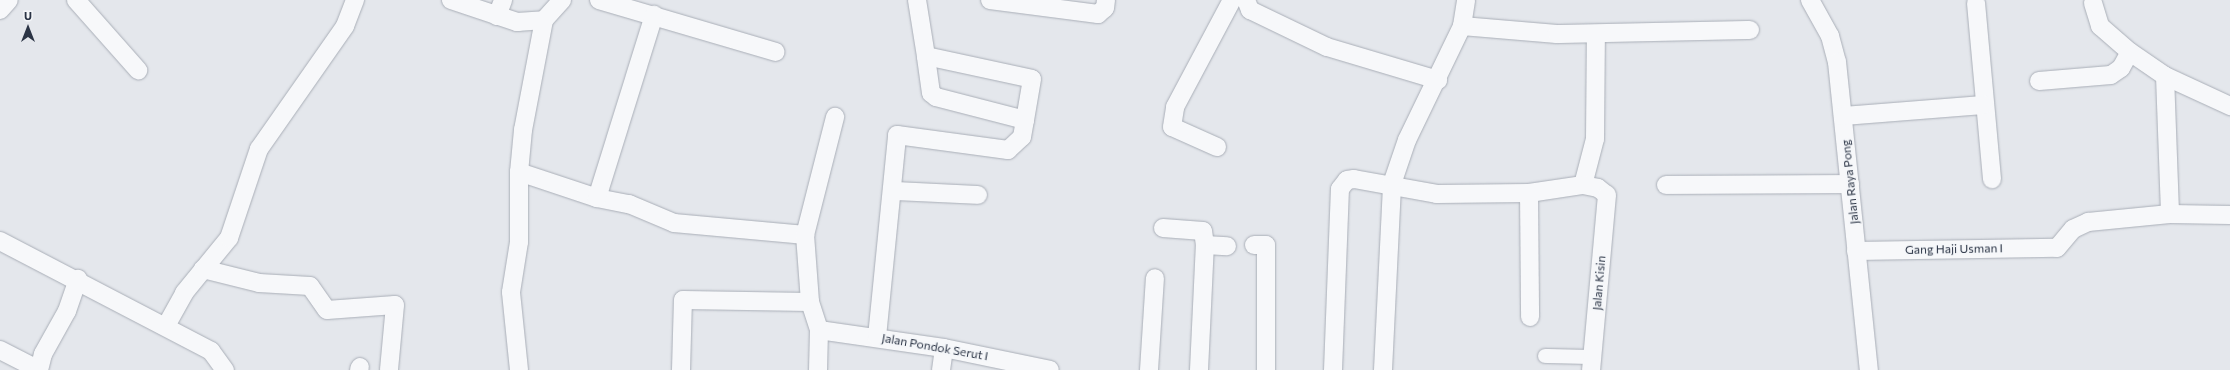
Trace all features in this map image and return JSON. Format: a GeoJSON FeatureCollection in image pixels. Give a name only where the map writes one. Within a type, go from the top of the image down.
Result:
{"type":"FeatureCollection","features":[{"type":"Feature","properties":{"kind":"street"},"geometry":{"type":"LineString","coordinates":[[0,10],[9,0]]}},
{"type":"Feature","properties":{"kind":"street"},"geometry":{"type":"LineString","coordinates":[[76,0],[138,70]]}},
{"type":"Feature","properties":{"kind":"street"},"geometry":{"type":"LineString","coordinates":[[166,326],[203,269],[229,238],[243,188],[271,128],[346,26],[355,0]]}},
{"type":"Feature","properties":{"kind":"street"},"geometry":{"type":"LineString","coordinates":[[451,0],[500,8],[523,22],[544,20]]}},
{"type":"Feature","properties":{"kind":"street"},"geometry":{"type":"LineString","coordinates":[[519,370],[511,292],[518,242],[519,172],[523,130],[544,20],[562,0]]}},
{"type":"Feature","properties":{"kind":"street"},"geometry":{"type":"LineString","coordinates":[[599,0],[654,14],[776,52]]}},
{"type":"Feature","properties":{"kind":"street"},"geometry":{"type":"LineString","coordinates":[[916,0],[931,93],[936,97],[1025,120]]}},
{"type":"Feature","properties":{"kind":"street"},"geometry":{"type":"LineString","coordinates":[[990,0],[1098,14],[1105,8],[1106,0]]}},
{"type":"Feature","properties":{"kind":"street"},"geometry":{"type":"LineString","coordinates":[[1217,147],[1172,127],[1175,107],[1232,0]]}},
{"type":"Feature","properties":{"kind":"street"},"geometry":{"type":"LineString","coordinates":[[1246,0],[1250,10],[1327,47],[1438,80]]}},
{"type":"Feature","properties":{"kind":"street"},"geometry":{"type":"LineString","coordinates":[[1383,370],[1392,184],[1407,140],[1438,80],[1462,26],[1466,0]]}},
{"type":"Feature","properties":{"kind":"street","name":"Jalan Raya Pong"},"geometry":{"type":"LineString","coordinates":[[1810,0],[1830,36],[1843,116],[1869,370]]}},
{"type":"Feature","properties":{"kind":"street"},"geometry":{"type":"LineString","coordinates":[[1976,2],[1984,105],[1992,179]]}},
{"type":"Feature","properties":{"kind":"street"},"geometry":{"type":"LineString","coordinates":[[2093,3],[2100,26],[2130,52],[2165,76],[2230,106]]}},
{"type":"Feature","properties":{"kind":"street"},"geometry":{"type":"LineString","coordinates":[[597,198],[654,14]]}},
{"type":"Feature","properties":{"kind":"street"},"geometry":{"type":"LineString","coordinates":[[1462,26],[1596,34],[1750,30]]}},
{"type":"Feature","properties":{"kind":"street"},"geometry":{"type":"LineString","coordinates":[[1333,370],[1340,189],[1347,180],[1354,179],[1392,184],[1437,194],[1529,193],[1583,185],[1595,139],[1596,34]]}},
{"type":"Feature","properties":{"kind":"street"},"geometry":{"type":"LineString","coordinates":[[2039,81],[2111,75],[2121,68],[2130,52]]}},
{"type":"Feature","properties":{"kind":"street"},"geometry":{"type":"LineString","coordinates":[[877,337],[894,191],[897,135],[1008,150],[1022,137],[1025,120],[1032,78],[926,56]]}},
{"type":"Feature","properties":{"kind":"street"},"geometry":{"type":"LineString","coordinates":[[2165,76],[2170,214],[2230,215]]}},
{"type":"Feature","properties":{"kind":"street"},"geometry":{"type":"LineString","coordinates":[[1843,116],[1984,105]]}},
{"type":"Feature","properties":{"kind":"street"},"geometry":{"type":"LineString","coordinates":[[818,370],[818,330],[810,302],[805,235],[835,117]]}},
{"type":"Feature","properties":{"kind":"street"},"geometry":{"type":"LineString","coordinates":[[519,172],[597,198],[629,204],[674,223],[805,235]]}},
{"type":"Feature","properties":{"kind":"street"},"geometry":{"type":"LineString","coordinates":[[1666,185],[1850,184]]}},
{"type":"Feature","properties":{"kind":"street","name":"Jalan Kisin"},"geometry":{"type":"LineString","coordinates":[[1583,185],[1598,188],[1607,195],[1592,364]]}},
{"type":"Feature","properties":{"kind":"street"},"geometry":{"type":"LineString","coordinates":[[894,191],[978,195]]}},
{"type":"Feature","properties":{"kind":"street"},"geometry":{"type":"LineString","coordinates":[[1529,193],[1530,317]]}},
{"type":"Feature","properties":{"kind":"street","name":"Gang Haji Usman I"},"geometry":{"type":"LineString","coordinates":[[1856,251],[2052,248],[2063,245],[2078,225],[2170,214]]}},
{"type":"Feature","properties":{"kind":"street"},"geometry":{"type":"LineString","coordinates":[[1164,228],[1203,231],[1205,245],[1199,370]]}},
{"type":"Feature","properties":{"kind":"street"},"geometry":{"type":"LineString","coordinates":[[0,241],[78,280],[211,351],[225,370]]}},
{"type":"Feature","properties":{"kind":"street"},"geometry":{"type":"LineString","coordinates":[[1205,245],[1227,246]]}},
{"type":"Feature","properties":{"kind":"street"},"geometry":{"type":"LineString","coordinates":[[1254,245],[1266,245],[1266,370]]}},
{"type":"Feature","properties":{"kind":"street"},"geometry":{"type":"LineString","coordinates":[[203,269],[259,283],[310,286],[327,310],[395,305],[389,370]]}},
{"type":"Feature","properties":{"kind":"street"},"geometry":{"type":"LineString","coordinates":[[1149,370],[1155,278]]}},
{"type":"Feature","properties":{"kind":"street"},"geometry":{"type":"LineString","coordinates":[[0,350],[39,370],[43,354],[67,311],[78,280]]}},
{"type":"Feature","properties":{"kind":"street"},"geometry":{"type":"LineString","coordinates":[[681,370],[683,300],[810,302]]}},
{"type":"Feature","properties":{"kind":"street","name":"Jalan Pondok Serut I"},"geometry":{"type":"LineString","coordinates":[[818,330],[877,337],[944,348],[1050,370]]}},
{"type":"Feature","properties":{"kind":"street"},"geometry":{"type":"LineString","coordinates":[[941,370],[944,348]]}},
{"type":"Feature","properties":{"kind":"street"},"geometry":{"type":"LineString","coordinates":[[1545,356],[1592,364]]}}]}
